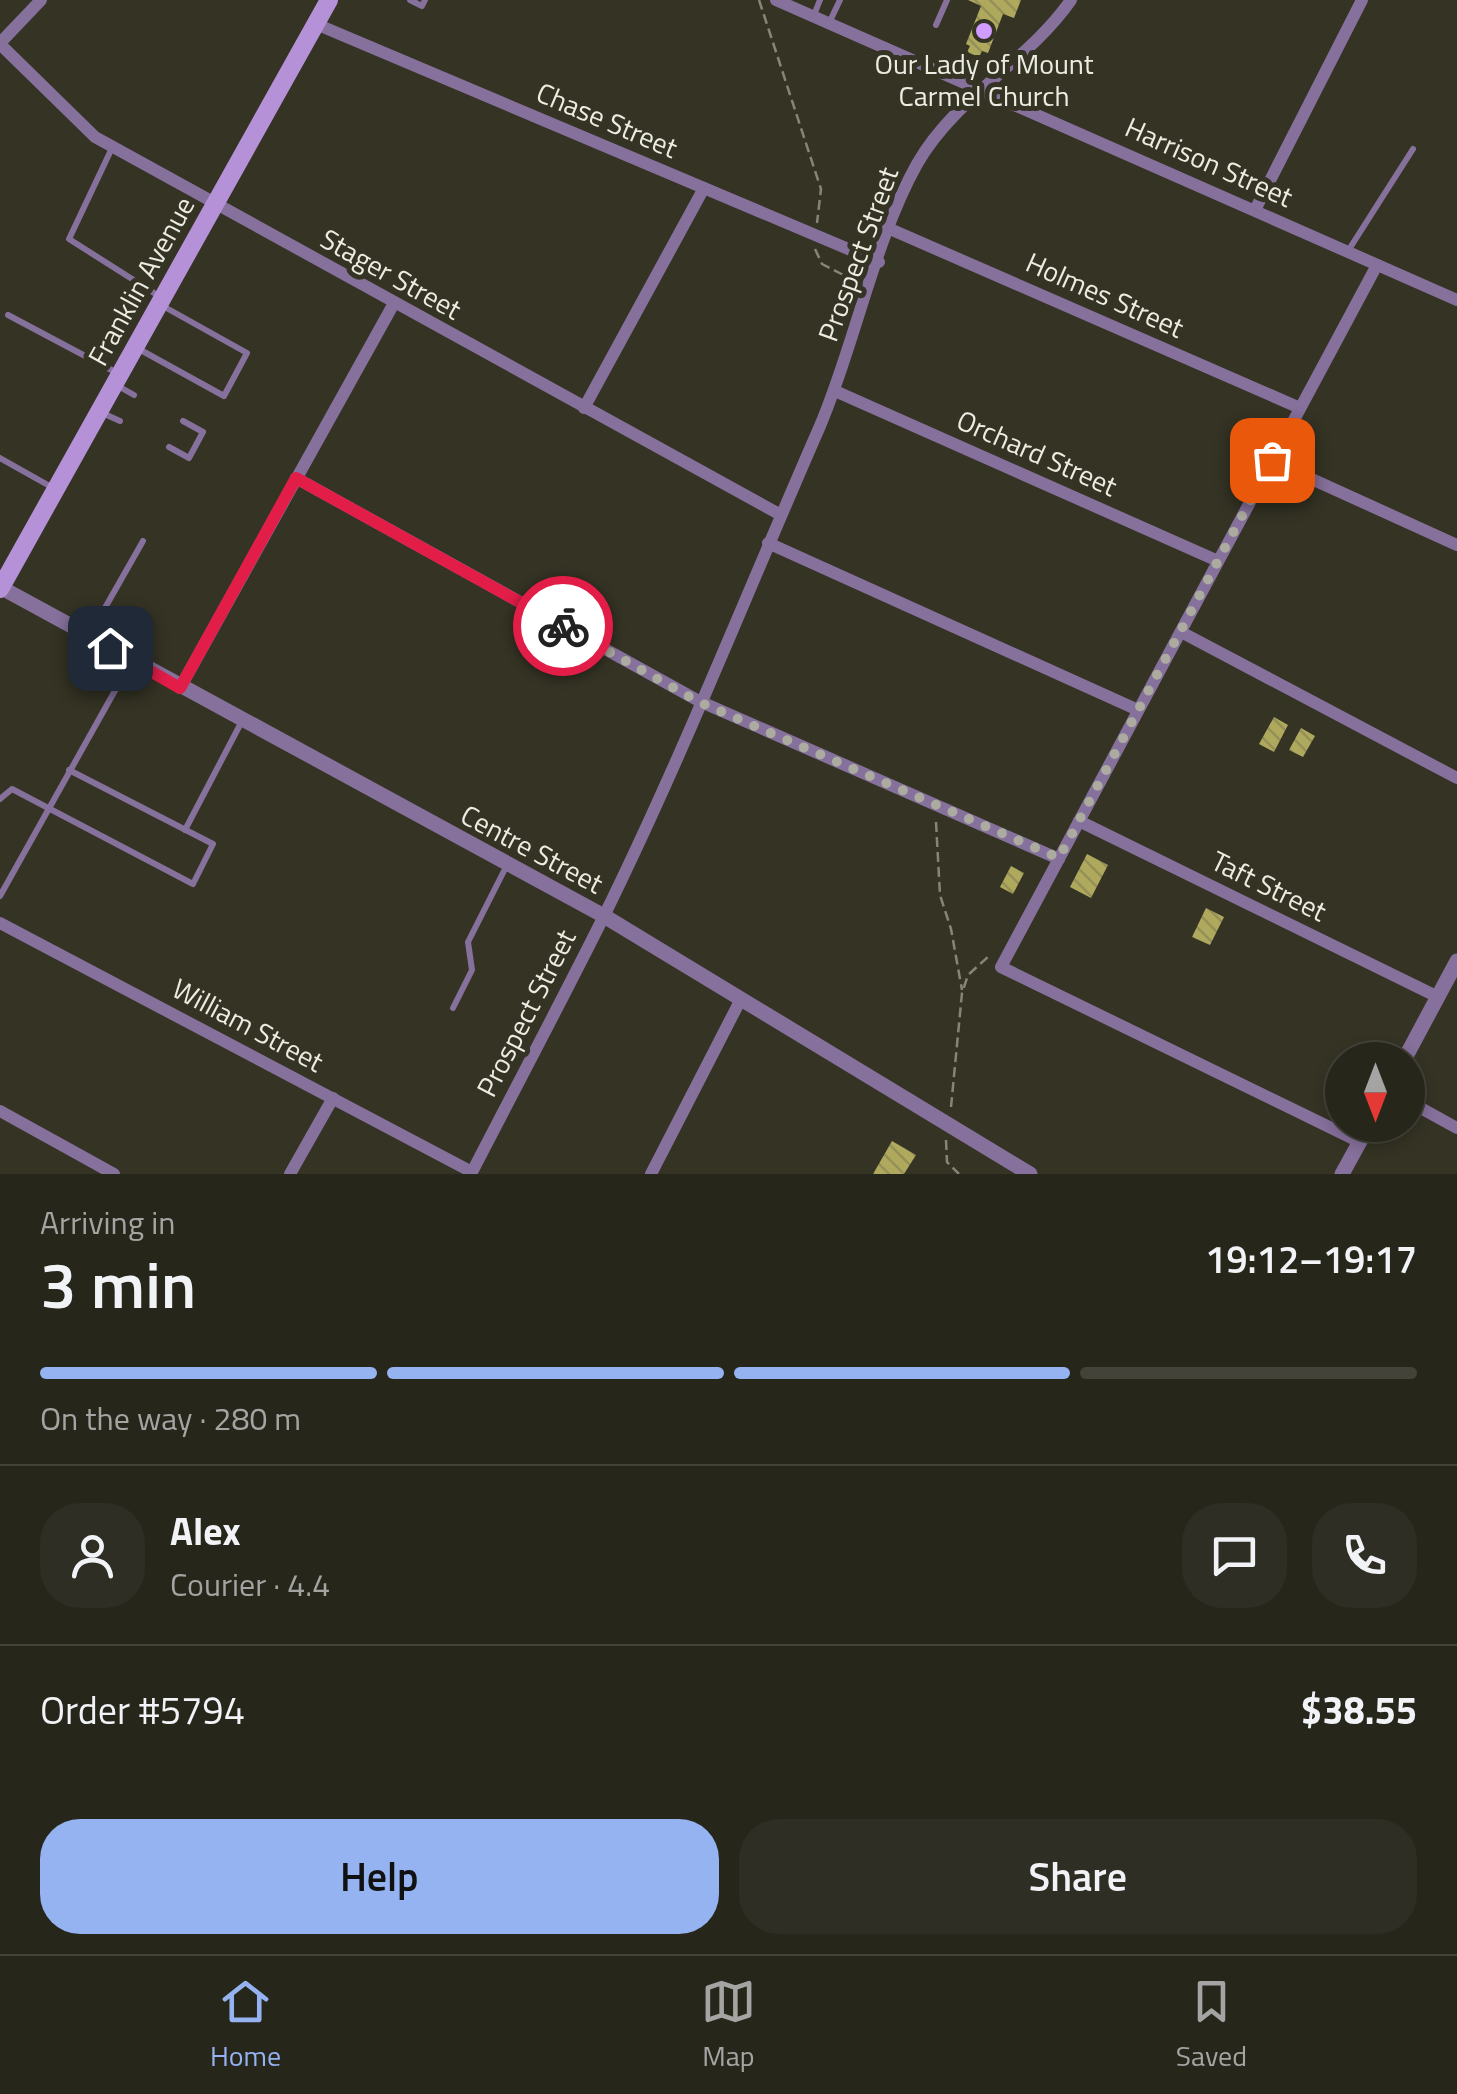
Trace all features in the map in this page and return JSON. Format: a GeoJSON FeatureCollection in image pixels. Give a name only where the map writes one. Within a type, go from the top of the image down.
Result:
{"type":"FeatureCollection","features":[{"type":"Feature","properties":{"kind":"main road","name":"Franklin Avenue"},"geometry":{"type":"LineString","coordinates":[[0,588],[328,0]]}},
{"type":"Feature","properties":{"kind":"street"},"geometry":{"type":"LineString","coordinates":[[0,44],[41,0]]}},
{"type":"Feature","properties":{"kind":"street","name":"Harrison Street"},"geometry":{"type":"LineString","coordinates":[[776,0],[1457,300]]}},
{"type":"Feature","properties":{"kind":"street"},"geometry":{"type":"LineString","coordinates":[[1255,210],[1362,0]]}},
{"type":"Feature","properties":{"kind":"street","name":"Prospect Street"},"geometry":{"type":"LineString","coordinates":[[471,1173],[604,916],[699,702],[835,391],[890,228],[917,164],[979,88],[1036,46],[1068,1]]}},
{"type":"Feature","properties":{"kind":"street","name":"Chase Street"},"geometry":{"type":"LineString","coordinates":[[316,24],[879,262]]}},
{"type":"Feature","properties":{"kind":"street","name":"Stager Street"},"geometry":{"type":"LineString","coordinates":[[0,44],[78,123],[113,148],[781,515]]}},
{"type":"Feature","properties":{"kind":"street"},"geometry":{"type":"LineString","coordinates":[[584,408],[704,188]]}},
{"type":"Feature","properties":{"kind":"street","name":"Holmes Street"},"geometry":{"type":"LineString","coordinates":[[890,228],[1300,408]]}},
{"type":"Feature","properties":{"kind":"street"},"geometry":{"type":"LineString","coordinates":[[1325,1125],[1002,967],[1377,265]]}},
{"type":"Feature","properties":{"kind":"street"},"geometry":{"type":"LineString","coordinates":[[180,688],[393,305]]}},
{"type":"Feature","properties":{"kind":"street","name":"Orchard Street"},"geometry":{"type":"LineString","coordinates":[[835,391],[1218,561]]}},
{"type":"Feature","properties":{"kind":"street"},"geometry":{"type":"LineString","coordinates":[[1272,460],[1457,546]]}},
{"type":"Feature","properties":{"kind":"street"},"geometry":{"type":"LineString","coordinates":[[296,478],[699,702],[1059,858]]}},
{"type":"Feature","properties":{"kind":"street"},"geometry":{"type":"LineString","coordinates":[[768,544],[1138,710]]}},
{"type":"Feature","properties":{"kind":"street","name":"Centre Street"},"geometry":{"type":"LineString","coordinates":[[0,588],[604,916],[1030,1174]]}},
{"type":"Feature","properties":{"kind":"street"},"geometry":{"type":"LineString","coordinates":[[1181,632],[1457,778]]}},
{"type":"Feature","properties":{"kind":"street","name":"Taft Street"},"geometry":{"type":"LineString","coordinates":[[1079,821],[1438,997]]}},
{"type":"Feature","properties":{"kind":"street","name":"William Street"},"geometry":{"type":"LineString","coordinates":[[0,923],[471,1173]]}},
{"type":"Feature","properties":{"kind":"street"},"geometry":{"type":"LineString","coordinates":[[1414,1042],[1457,961]]}},
{"type":"Feature","properties":{"kind":"street"},"geometry":{"type":"LineString","coordinates":[[651,1174],[740,1000]]}},
{"type":"Feature","properties":{"kind":"street"},"geometry":{"type":"LineString","coordinates":[[290,1174],[333,1098]]}},
{"type":"Feature","properties":{"kind":"street"},"geometry":{"type":"LineString","coordinates":[[1425,1111],[1457,1128]]}},
{"type":"Feature","properties":{"kind":"street"},"geometry":{"type":"LineString","coordinates":[[0,1112],[114,1174]]}},
{"type":"Feature","properties":{"kind":"street"},"geometry":{"type":"LineString","coordinates":[[1342,1174],[1360,1142]]}},
{"type":"Feature","properties":{"kind":"lane"},"geometry":{"type":"LineString","coordinates":[[410,0],[422,6],[425,0]]}},
{"type":"Feature","properties":{"kind":"lane"},"geometry":{"type":"LineString","coordinates":[[813,16],[820,0]]}},
{"type":"Feature","properties":{"kind":"lane"},"geometry":{"type":"LineString","coordinates":[[829,23],[840,0]]}},
{"type":"Feature","properties":{"kind":"lane"},"geometry":{"type":"LineString","coordinates":[[936,25],[947,0]]}},
{"type":"Feature","properties":{"kind":"lane"},"geometry":{"type":"LineString","coordinates":[[113,148],[68,239],[161,302],[248,353],[224,396],[136,347]]}},
{"type":"Feature","properties":{"kind":"lane"},"geometry":{"type":"LineString","coordinates":[[1348,252],[1413,149]]}},
{"type":"Feature","properties":{"kind":"lane"},"geometry":{"type":"LineString","coordinates":[[8,314],[118,379],[134,395]]}},
{"type":"Feature","properties":{"kind":"lane"},"geometry":{"type":"LineString","coordinates":[[99,412],[120,422]]}},
{"type":"Feature","properties":{"kind":"lane"},"geometry":{"type":"LineString","coordinates":[[169,447],[190,458],[204,432],[182,422]]}},
{"type":"Feature","properties":{"kind":"lane"},"geometry":{"type":"LineString","coordinates":[[0,458],[56,490]]}},
{"type":"Feature","properties":{"kind":"lane"},"geometry":{"type":"LineString","coordinates":[[89,636],[143,540]]}},
{"type":"Feature","properties":{"kind":"lane"},"geometry":{"type":"LineString","coordinates":[[0,896],[132,660]]}},
{"type":"Feature","properties":{"kind":"lane"},"geometry":{"type":"LineString","coordinates":[[185,830],[242,721]]}},
{"type":"Feature","properties":{"kind":"lane"},"geometry":{"type":"LineString","coordinates":[[0,799],[12,789],[193,884],[213,844],[68,770]]}},
{"type":"Feature","properties":{"kind":"lane"},"geometry":{"type":"LineString","coordinates":[[453,1008],[472,970],[468,942],[508,864]]}},
{"type":"Feature","properties":{"kind":"path"},"geometry":{"type":"LineString","coordinates":[[760,0],[822,189],[818,221],[811,236],[822,264],[855,281]]}},
{"type":"Feature","properties":{"kind":"path"},"geometry":{"type":"LineString","coordinates":[[928,802],[939,839],[940,895],[951,928],[962,993]]}},
{"type":"Feature","properties":{"kind":"path"},"geometry":{"type":"LineString","coordinates":[[959,1174],[948,1162],[945,1148],[962,993],[968,974],[1018,935]]}},
{"type":"Feature","properties":{"kind":"building","name":"Our Lady of Mount Carmel Church"},"geometry":{"type":"Polygon","coordinates":[[[968,0],[1021,0],[1014,18],[1003,14],[988,53],[982,51],[979,57],[967,52],[970,46],[966,44],[981,6],[968,0]]]}},
{"type":"Feature","properties":{"kind":"building"},"geometry":{"type":"Polygon","coordinates":[[[1274,717],[1288,725],[1274,752],[1259,744],[1274,717]]]}},
{"type":"Feature","properties":{"kind":"building"},"geometry":{"type":"Polygon","coordinates":[[[1301,728],[1315,736],[1303,757],[1289,750],[1301,728]]]}},
{"type":"Feature","properties":{"kind":"building"},"geometry":{"type":"Polygon","coordinates":[[[1087,854],[1108,865],[1091,898],[1070,887],[1087,854]]]}},
{"type":"Feature","properties":{"kind":"building"},"geometry":{"type":"Polygon","coordinates":[[[1011,866],[1024,873],[1013,894],[1000,887],[1011,866]]]}},
{"type":"Feature","properties":{"kind":"building"},"geometry":{"type":"Polygon","coordinates":[[[1206,908],[1224,917],[1210,945],[1192,937],[1206,908]]]}},
{"type":"Feature","properties":{"kind":"building"},"geometry":{"type":"Polygon","coordinates":[[[892,1141],[916,1155],[904,1174],[873,1174],[892,1141]]]}},
{"type":"Feature","properties":{"kind":"way so far"},"geometry":{"type":"LineString","coordinates":[[563,626],[699,702],[1059,858],[1272,460]]}},
{"type":"Feature","properties":{"kind":"place","name":"Our Lady of Mount Carmel Church"},"geometry":{"type":"Point","coordinates":[984,31]}},
{"type":"Feature","properties":{"kind":"route"},"geometry":{"type":"LineString","coordinates":[[110,648],[180,688],[296,478],[563,626]]}}]}
